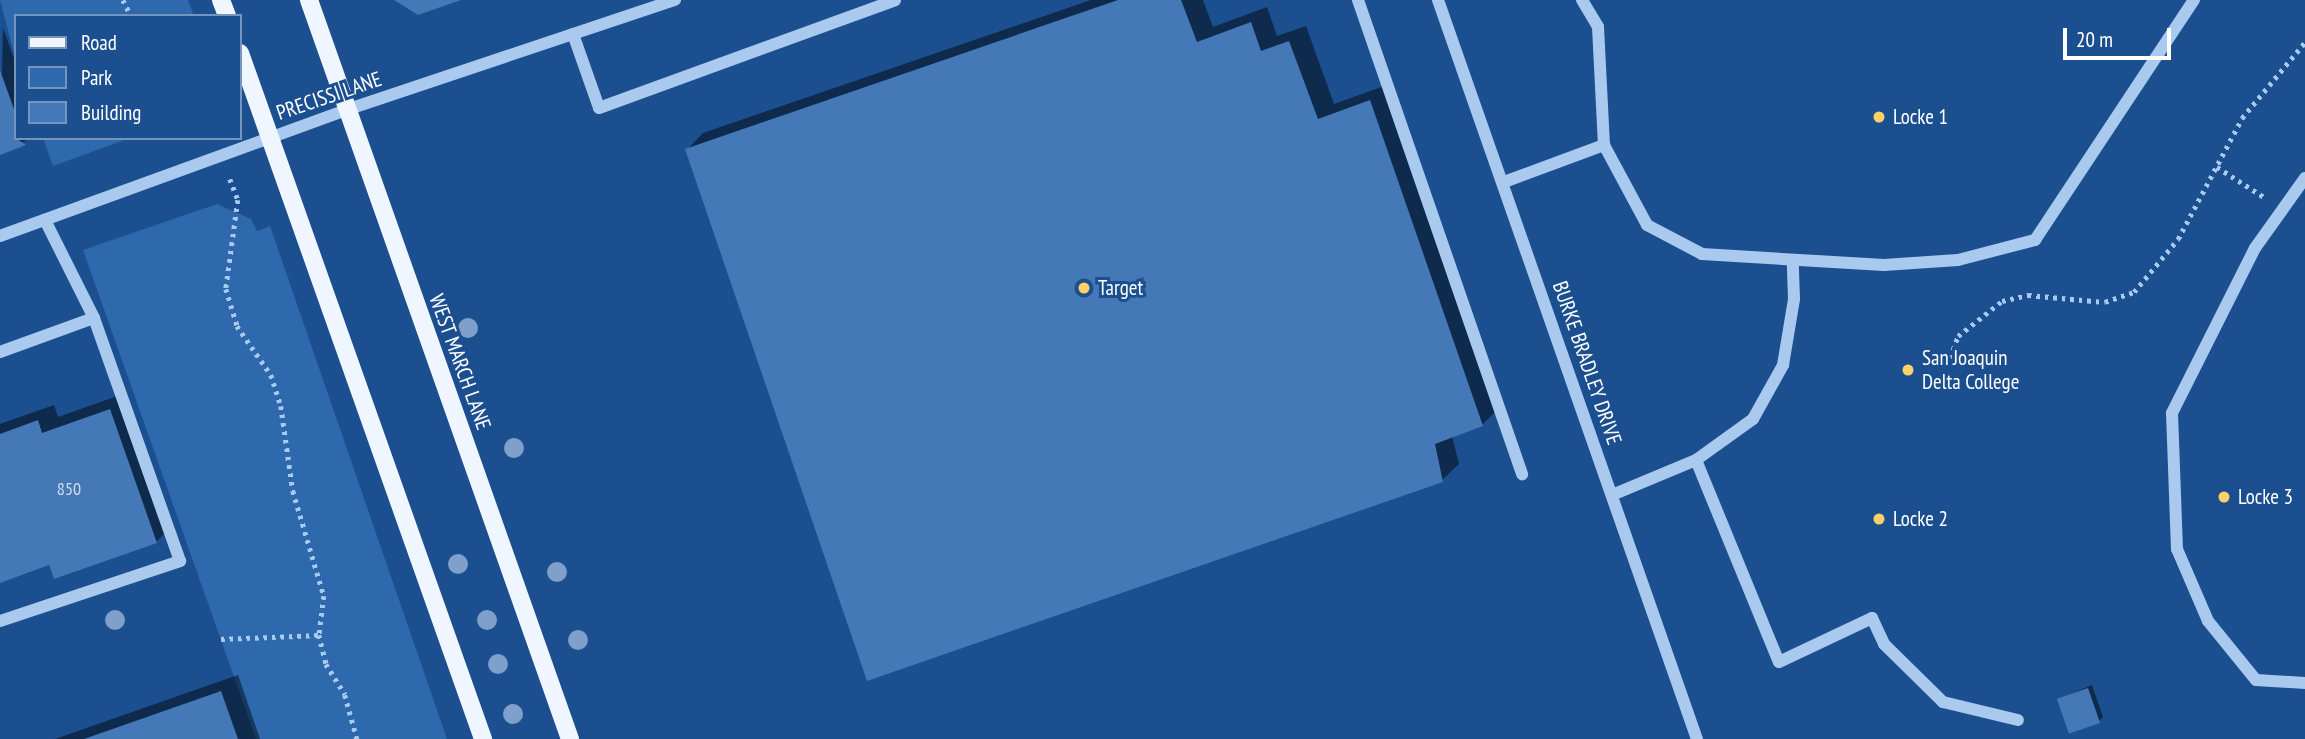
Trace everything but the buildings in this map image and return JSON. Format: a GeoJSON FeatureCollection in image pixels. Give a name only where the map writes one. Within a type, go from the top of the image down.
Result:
{"type":"FeatureCollection","features":[{"type":"Feature","properties":{"kind":"main road","name":"WEST MARCH LANE"},"geometry":{"type":"LineString","coordinates":[[309,0],[570,739]]}},
{"type":"Feature","properties":{"kind":"main road"},"geometry":{"type":"LineString","coordinates":[[242,59],[483,739]]}},
{"type":"Feature","properties":{"kind":"street","name":"PRECISSI LANE"},"geometry":{"type":"LineString","coordinates":[[0,236],[346,110],[674,0]]}},
{"type":"Feature","properties":{"kind":"street"},"geometry":{"type":"LineString","coordinates":[[573,34],[600,108],[895,0]]}},
{"type":"Feature","properties":{"kind":"street"},"geometry":{"type":"LineString","coordinates":[[1358,0],[1522,474]]}},
{"type":"Feature","properties":{"kind":"street","name":"BURKE BRADLEY DRIVE"},"geometry":{"type":"LineString","coordinates":[[1438,0],[1697,739]]}},
{"type":"Feature","properties":{"kind":"street"},"geometry":{"type":"LineString","coordinates":[[1582,0],[1598,27],[1604,145],[1647,225],[1702,254],[1793,264],[1958,260],[2035,240],[2194,0]]}},
{"type":"Feature","properties":{"kind":"street"},"geometry":{"type":"LineString","coordinates":[[1504,182],[1604,145]]}},
{"type":"Feature","properties":{"kind":"street"},"geometry":{"type":"LineString","coordinates":[[2305,178],[2255,248],[2172,414],[2177,549],[2208,621],[2256,680],[2305,683]]}},
{"type":"Feature","properties":{"kind":"street"},"geometry":{"type":"LineString","coordinates":[[0,621],[180,561],[94,318],[45,220]]}},
{"type":"Feature","properties":{"kind":"street"},"geometry":{"type":"LineString","coordinates":[[1612,495],[1696,460],[1753,419],[1783,365],[1794,299],[1793,264]]}},
{"type":"Feature","properties":{"kind":"street"},"geometry":{"type":"LineString","coordinates":[[0,352],[94,318]]}},
{"type":"Feature","properties":{"kind":"street"},"geometry":{"type":"LineString","coordinates":[[1696,460],[1779,662],[1872,618],[1884,644],[1943,702],[2018,720]]}},
{"type":"Feature","properties":{"kind":"path"},"geometry":{"type":"LineString","coordinates":[[1947,366],[1958,336],[2002,301],[2028,295],[2105,302],[2134,292],[2178,239],[2242,118],[2305,43]]}},
{"type":"Feature","properties":{"kind":"path"},"geometry":{"type":"LineString","coordinates":[[222,156],[238,200],[226,289],[237,326],[271,375],[281,406],[293,491],[324,596],[319,635],[356,739]]}},
{"type":"Feature","properties":{"kind":"path"},"geometry":{"type":"LineString","coordinates":[[2217,167],[2263,196]]}},
{"type":"Feature","properties":{"kind":"path"},"geometry":{"type":"LineString","coordinates":[[222,639],[319,635]]}},
{"type":"Feature","properties":{"kind":"green space"},"geometry":{"type":"Polygon","coordinates":[[[0,0],[188,0],[193,14],[14,14],[14,53],[0,0]]]}},
{"type":"Feature","properties":{"kind":"green space"},"geometry":{"type":"Polygon","coordinates":[[[44,140],[124,140],[53,166],[44,140]]]}},
{"type":"Feature","properties":{"kind":"green space"},"geometry":{"type":"Polygon","coordinates":[[[217,204],[251,219],[257,231],[270,226],[447,739],[256,739],[83,250],[217,204]]]}},
{"type":"Feature","properties":{"kind":"place","name":"Locke 1"},"geometry":{"type":"Point","coordinates":[1879,117]}},
{"type":"Feature","properties":{"kind":"place","name":"Target"},"geometry":{"type":"Point","coordinates":[1084,288]}},
{"type":"Feature","properties":{"kind":"place","name":"San Joaquin Delta College"},"geometry":{"type":"Point","coordinates":[1908,370]}},
{"type":"Feature","properties":{"kind":"place","name":"Locke 3"},"geometry":{"type":"Point","coordinates":[2224,497]}},
{"type":"Feature","properties":{"kind":"place","name":"Locke 2"},"geometry":{"type":"Point","coordinates":[1879,519]}}]}
